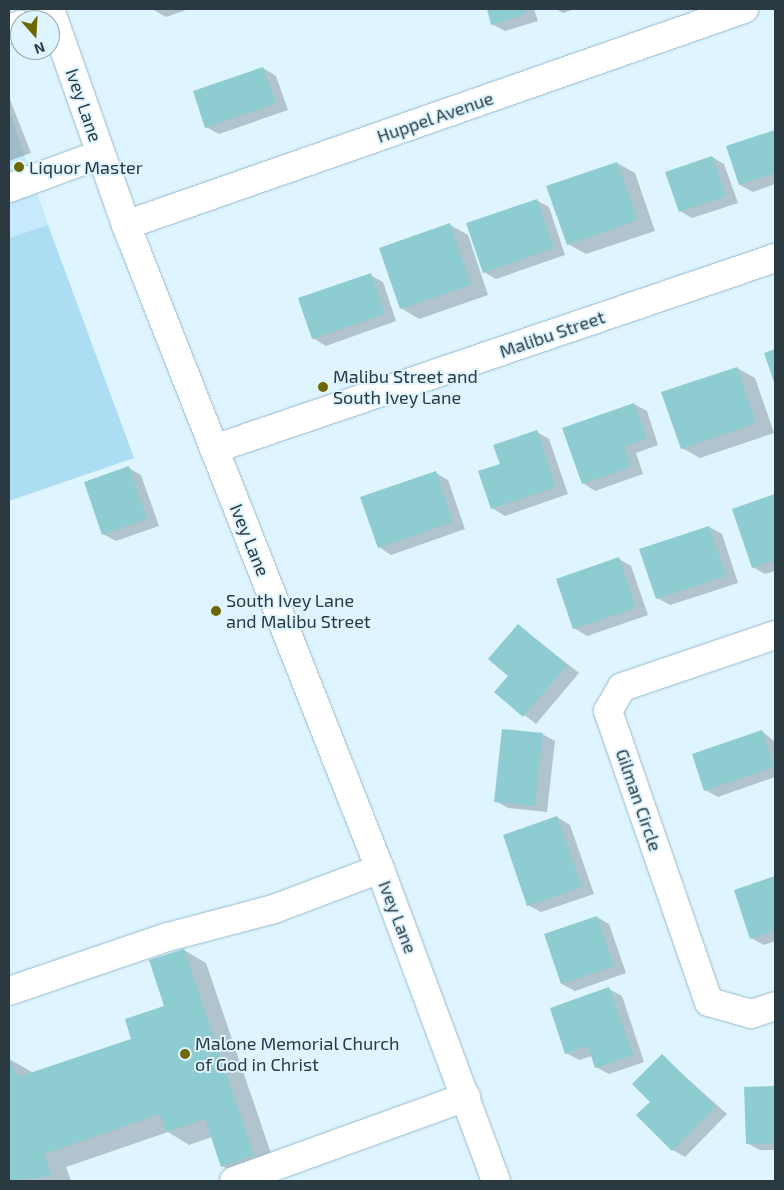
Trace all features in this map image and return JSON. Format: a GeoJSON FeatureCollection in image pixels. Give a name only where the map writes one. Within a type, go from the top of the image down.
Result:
{"type":"FeatureCollection","features":[{"type":"Feature","properties":{"kind":"street","name":"Huppel Avenue"},"geometry":{"type":"LineString","coordinates":[[126,225],[744,9]]}},
{"type":"Feature","properties":{"kind":"street","name":"Ivey Lane"},"geometry":{"type":"LineString","coordinates":[[60,50],[101,154],[126,225],[380,869],[496,1181]]}},
{"type":"Feature","properties":{"kind":"street"},"geometry":{"type":"LineString","coordinates":[[9,188],[101,154]]}},
{"type":"Feature","properties":{"kind":"street","name":"Malibu Street"},"geometry":{"type":"LineString","coordinates":[[214,449],[775,258]]}},
{"type":"Feature","properties":{"kind":"street","name":"Gilman Circle"},"geometry":{"type":"LineString","coordinates":[[775,634],[622,687],[608,711],[708,1002],[751,1014],[775,1006]]}},
{"type":"Feature","properties":{"kind":"street"},"geometry":{"type":"LineString","coordinates":[[9,991],[168,937],[274,909],[380,869]]}},
{"type":"Feature","properties":{"kind":"street"},"geometry":{"type":"LineString","coordinates":[[234,1181],[466,1097]]}},
{"type":"Feature","properties":{"kind":"shaded area","name":"Liquor Master"},"geometry":{"type":"Polygon","coordinates":[[[9,109],[48,225],[9,238],[9,109]]]}},
{"type":"Feature","properties":{"kind":"shaded area"},"geometry":{"type":"Polygon","coordinates":[[[48,225],[134,458],[9,501],[9,238],[48,225]]]}},
{"type":"Feature","properties":{"kind":"building"},"geometry":{"type":"Polygon","coordinates":[[[487,9],[525,9],[526,14],[491,25],[487,9]]]}},
{"type":"Feature","properties":{"kind":"building"},"geometry":{"type":"Polygon","coordinates":[[[263,67],[276,103],[205,128],[193,91],[263,67]]]}},
{"type":"Feature","properties":{"kind":"building"},"geometry":{"type":"Polygon","coordinates":[[[775,130],[775,173],[739,185],[726,146],[775,130]]]}},
{"type":"Feature","properties":{"kind":"building"},"geometry":{"type":"Polygon","coordinates":[[[712,156],[726,196],[679,212],[665,172],[712,156]]]}},
{"type":"Feature","properties":{"kind":"building"},"geometry":{"type":"Polygon","coordinates":[[[617,162],[638,220],[567,245],[546,186],[617,162]]]}},
{"type":"Feature","properties":{"kind":"building"},"geometry":{"type":"Polygon","coordinates":[[[537,199],[554,248],[483,273],[466,223],[537,199]]]}},
{"type":"Feature","properties":{"kind":"building"},"geometry":{"type":"Polygon","coordinates":[[[450,223],[471,285],[400,309],[379,248],[450,223]]]}},
{"type":"Feature","properties":{"kind":"building"},"geometry":{"type":"Polygon","coordinates":[[[371,273],[385,314],[312,339],[298,298],[371,273]]]}},
{"type":"Feature","properties":{"kind":"building"},"geometry":{"type":"Polygon","coordinates":[[[775,349],[775,385],[764,353],[775,349]]]}},
{"type":"Feature","properties":{"kind":"building"},"geometry":{"type":"Polygon","coordinates":[[[737,367],[756,423],[681,449],[661,392],[737,367]]]}},
{"type":"Feature","properties":{"kind":"building"},"geometry":{"type":"Polygon","coordinates":[[[634,403],[647,438],[624,446],[631,467],[582,484],[562,428],[634,403]]]}},
{"type":"Feature","properties":{"kind":"building"},"geometry":{"type":"Polygon","coordinates":[[[537,430],[556,487],[491,509],[478,471],[500,464],[493,445],[537,430]]]}},
{"type":"Feature","properties":{"kind":"building"},"geometry":{"type":"Polygon","coordinates":[[[129,466],[147,519],[102,535],[84,482],[129,466]]]}},
{"type":"Feature","properties":{"kind":"building"},"geometry":{"type":"Polygon","coordinates":[[[436,471],[453,522],[378,548],[360,497],[436,471]]]}},
{"type":"Feature","properties":{"kind":"building"},"geometry":{"type":"Polygon","coordinates":[[[775,494],[775,560],[752,568],[732,509],[775,494]]]}},
{"type":"Feature","properties":{"kind":"building"},"geometry":{"type":"Polygon","coordinates":[[[709,526],[726,576],[656,599],[639,549],[709,526]]]}},
{"type":"Feature","properties":{"kind":"building"},"geometry":{"type":"Polygon","coordinates":[[[619,557],[636,608],[573,629],[556,579],[619,557]]]}},
{"type":"Feature","properties":{"kind":"building"},"geometry":{"type":"Polygon","coordinates":[[[518,624],[567,665],[523,717],[494,692],[508,676],[488,659],[518,624]]]}},
{"type":"Feature","properties":{"kind":"building"},"geometry":{"type":"Polygon","coordinates":[[[502,729],[543,733],[535,806],[494,802],[502,729]]]}},
{"type":"Feature","properties":{"kind":"building"},"geometry":{"type":"Polygon","coordinates":[[[762,730],[774,767],[704,791],[692,754],[762,730]]]}},
{"type":"Feature","properties":{"kind":"building"},"geometry":{"type":"Polygon","coordinates":[[[557,816],[582,887],[527,906],[503,835],[557,816]]]}},
{"type":"Feature","properties":{"kind":"building"},"geometry":{"type":"Polygon","coordinates":[[[775,876],[775,930],[750,939],[734,890],[775,876]]]}},
{"type":"Feature","properties":{"kind":"building"},"geometry":{"type":"Polygon","coordinates":[[[597,916],[614,966],[561,984],[544,934],[597,916]]]}},
{"type":"Feature","properties":{"kind":"building"},"geometry":{"type":"Polygon","coordinates":[[[184,949],[254,1155],[221,1167],[205,1119],[166,1132],[160,1114],[44,1154],[52,1176],[9,1181],[9,1058],[18,1077],[131,1039],[125,1019],[164,1006],[149,960],[184,949]]]}},
{"type":"Feature","properties":{"kind":"building"},"geometry":{"type":"Polygon","coordinates":[[[609,987],[633,1055],[595,1068],[588,1046],[565,1054],[550,1008],[609,987]]]}},
{"type":"Feature","properties":{"kind":"building"},"geometry":{"type":"Polygon","coordinates":[[[662,1054],[716,1107],[672,1151],[636,1115],[650,1102],[632,1084],[662,1054]]]}},
{"type":"Feature","properties":{"kind":"building"},"geometry":{"type":"Polygon","coordinates":[[[775,1086],[775,1143],[746,1144],[744,1087],[775,1086]]]}},
{"type":"Feature","properties":{"kind":"place","name":"Liquor Master"},"geometry":{"type":"Point","coordinates":[19,167]}},
{"type":"Feature","properties":{"kind":"place","name":"Malibu Street and South Ivey Lane"},"geometry":{"type":"Point","coordinates":[323,387]}},
{"type":"Feature","properties":{"kind":"place","name":"South Ivey Lane and Malibu Street"},"geometry":{"type":"Point","coordinates":[216,611]}},
{"type":"Feature","properties":{"kind":"place","name":"Malone Memorial Church of God in Christ"},"geometry":{"type":"Point","coordinates":[185,1054]}}]}
